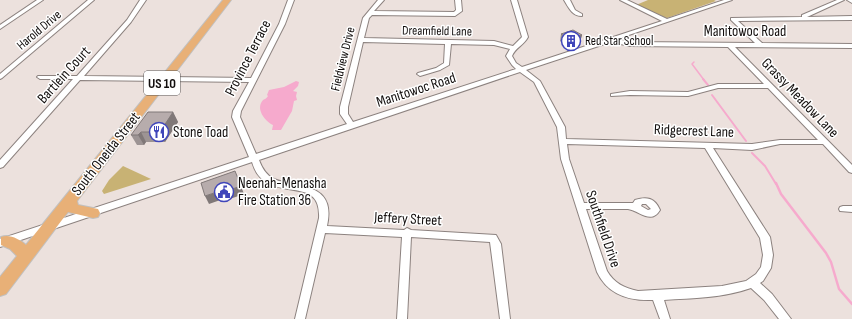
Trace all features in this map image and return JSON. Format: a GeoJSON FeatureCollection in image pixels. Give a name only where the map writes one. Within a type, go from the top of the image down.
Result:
{"type":"FeatureCollection","features":[{"type":"Feature","properties":{"kind":"highway","name":"South Oneida Street"},"geometry":{"type":"LineString","coordinates":[[0,290],[227,0]]}},
{"type":"Feature","properties":{"kind":"highway"},"geometry":{"type":"LineString","coordinates":[[70,200],[73,209],[76,211],[93,213]]}},
{"type":"Feature","properties":{"kind":"highway"},"geometry":{"type":"LineString","coordinates":[[3,242],[15,244],[23,251],[26,257]]}},
{"type":"Feature","properties":{"kind":"street"},"geometry":{"type":"LineString","coordinates":[[0,27],[40,0]]}},
{"type":"Feature","properties":{"kind":"street","name":"Harold Drive"},"geometry":{"type":"LineString","coordinates":[[0,77],[91,0]]}},
{"type":"Feature","properties":{"kind":"street","name":"Bartlein Court"},"geometry":{"type":"LineString","coordinates":[[0,165],[132,18],[143,0]]}},
{"type":"Feature","properties":{"kind":"street","name":"Province Terrace"},"geometry":{"type":"LineString","coordinates":[[291,0],[282,24],[237,111],[236,117],[260,172],[271,181],[306,189],[318,195],[326,210],[300,319]]}},
{"type":"Feature","properties":{"kind":"street","name":"Fieldview Drive"},"geometry":{"type":"LineString","coordinates":[[352,126],[345,117],[343,111],[366,18],[381,0]]}},
{"type":"Feature","properties":{"kind":"street"},"geometry":{"type":"LineString","coordinates":[[369,13],[455,14],[459,11],[458,0]]}},
{"type":"Feature","properties":{"kind":"street"},"geometry":{"type":"LineString","coordinates":[[513,48],[523,41],[524,37],[514,0]]}},
{"type":"Feature","properties":{"kind":"street"},"geometry":{"type":"LineString","coordinates":[[567,0],[573,11],[580,15]]}},
{"type":"Feature","properties":{"kind":"street"},"geometry":{"type":"LineString","coordinates":[[623,0],[667,21]]}},
{"type":"Feature","properties":{"kind":"street"},"geometry":{"type":"LineString","coordinates":[[611,40],[729,0]]}},
{"type":"Feature","properties":{"kind":"street"},"geometry":{"type":"LineString","coordinates":[[801,18],[841,0]]}},
{"type":"Feature","properties":{"kind":"street"},"geometry":{"type":"LineString","coordinates":[[761,46],[734,21],[734,18],[852,18]]}},
{"type":"Feature","properties":{"kind":"street","name":"Dreamfield Lane"},"geometry":{"type":"LineString","coordinates":[[360,40],[494,43],[513,48]]}},
{"type":"Feature","properties":{"kind":"street","name":"Manitowoc Road"},"geometry":{"type":"LineString","coordinates":[[3,242],[611,40],[630,44],[852,46]]}},
{"type":"Feature","properties":{"kind":"street"},"geometry":{"type":"LineString","coordinates":[[420,74],[438,69],[447,64],[448,42]]}},
{"type":"Feature","properties":{"kind":"street","name":"Grassy Meadow Lane"},"geometry":{"type":"LineString","coordinates":[[730,45],[852,170]]}},
{"type":"Feature","properties":{"kind":"street","name":"Southfield Drive"},"geometry":{"type":"LineString","coordinates":[[513,48],[509,53],[510,59],[537,81],[558,119],[565,159],[602,272],[606,280],[612,286],[629,294],[657,295],[726,291],[744,287],[753,283]]}},
{"type":"Feature","properties":{"kind":"street"},"geometry":{"type":"LineString","coordinates":[[40,77],[253,80]]}},
{"type":"Feature","properties":{"kind":"street"},"geometry":{"type":"LineString","coordinates":[[613,95],[630,93],[688,94],[718,86],[769,86]]}},
{"type":"Feature","properties":{"kind":"street","name":"Ridgecrest Lane"},"geometry":{"type":"LineString","coordinates":[[562,140],[752,147],[774,142],[824,142]]}},
{"type":"Feature","properties":{"kind":"street"},"geometry":{"type":"LineString","coordinates":[[707,146],[765,237],[769,253],[768,260],[762,274],[753,283],[768,297],[786,319]]}},
{"type":"Feature","properties":{"kind":"street"},"geometry":{"type":"LineString","coordinates":[[581,206],[636,207]]}},
{"type":"Feature","properties":{"kind":"street","name":"Jeffery Street"},"geometry":{"type":"LineString","coordinates":[[321,229],[407,232],[493,238],[496,244],[505,319]]}},
{"type":"Feature","properties":{"kind":"street"},"geometry":{"type":"LineString","coordinates":[[402,319],[407,232]]}},
{"type":"Feature","properties":{"kind":"street"},"geometry":{"type":"LineString","coordinates":[[657,295],[665,319]]}},
{"type":"Feature","properties":{"kind":"shaded area"},"geometry":{"type":"Polygon","coordinates":[[[648,0],[716,1],[667,18],[636,5],[648,0]]]}},
{"type":"Feature","properties":{"kind":"shaded area"},"geometry":{"type":"Polygon","coordinates":[[[296,81],[299,82],[298,86],[293,91],[297,92],[297,100],[294,101],[292,111],[281,130],[272,130],[273,125],[264,118],[262,114],[260,107],[261,103],[268,97],[267,95],[269,90],[284,87],[296,81]]]}},
{"type":"Feature","properties":{"kind":"shaded area"},"geometry":{"type":"Polygon","coordinates":[[[123,166],[151,179],[104,194],[102,191],[109,180],[123,166]]]}},
{"type":"Feature","properties":{"kind":"building"},"geometry":{"type":"Polygon","coordinates":[[[573,30],[582,35],[568,38],[561,34],[573,30]]]}},
{"type":"Feature","properties":{"kind":"building"},"geometry":{"type":"Polygon","coordinates":[[[148,112],[173,112],[160,132],[141,132],[138,135],[131,135],[148,112]]]}},
{"type":"Feature","properties":{"kind":"building"},"geometry":{"type":"Polygon","coordinates":[[[235,171],[241,186],[224,192],[223,190],[205,196],[201,183],[235,171]]]}},
{"type":"Feature","properties":{"kind":"waterway"},"geometry":{"type":"LineString","coordinates":[[694,62],[692,64],[704,80]]}},
{"type":"Feature","properties":{"kind":"waterway"},"geometry":{"type":"LineString","coordinates":[[703,79],[708,85]]}},
{"type":"Feature","properties":{"kind":"waterway"},"geometry":{"type":"LineString","coordinates":[[712,95],[746,141]]}},
{"type":"Feature","properties":{"kind":"waterway"},"geometry":{"type":"LineString","coordinates":[[752,153],[765,166],[776,184]]}},
{"type":"Feature","properties":{"kind":"waterway"},"geometry":{"type":"LineString","coordinates":[[776,183],[781,194],[826,253],[831,262],[839,289],[852,304]]}},
{"type":"Feature","properties":{"kind":"place","name":"Red Star School"},"geometry":{"type":"Point","coordinates":[571,41]}},
{"type":"Feature","properties":{"kind":"place","name":"Stone Toad"},"geometry":{"type":"Point","coordinates":[159,132]}},
{"type":"Feature","properties":{"kind":"place","name":"Neenah-Menasha Fire Station 36"},"geometry":{"type":"Point","coordinates":[224,192]}}]}
